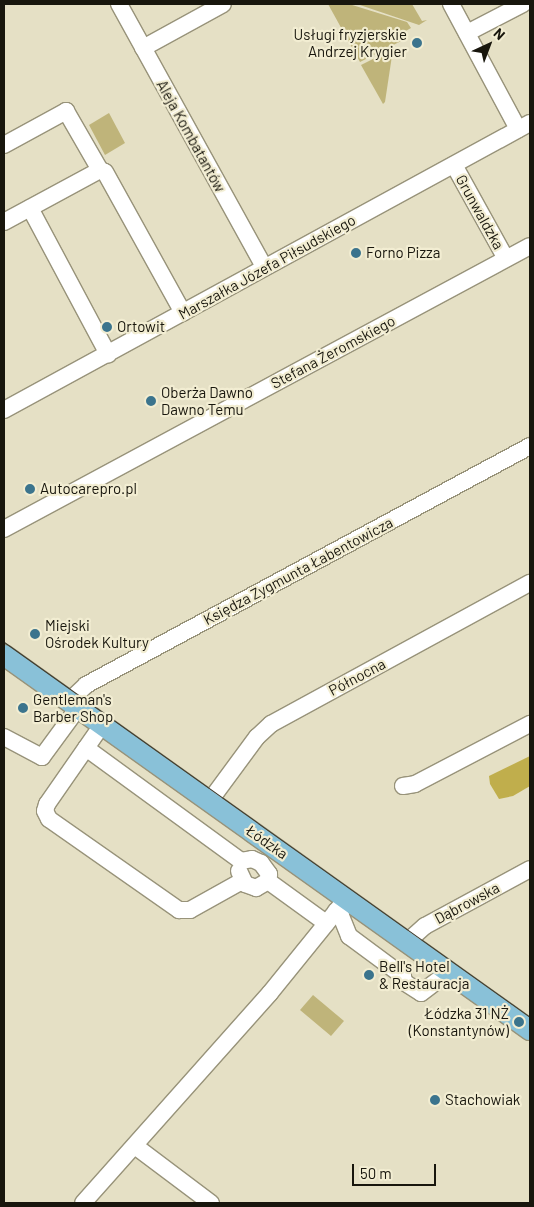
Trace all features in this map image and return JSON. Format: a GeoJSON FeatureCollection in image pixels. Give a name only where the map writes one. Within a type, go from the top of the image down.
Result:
{"type":"FeatureCollection","features":[{"type":"Feature","properties":{"kind":"main road","name":"Łódzka"},"geometry":{"type":"LineString","coordinates":[[4,655],[209,802],[336,911],[407,942],[530,1030]]}},
{"type":"Feature","properties":{"kind":"street","name":"Aleja Kombatantów"},"geometry":{"type":"LineString","coordinates":[[119,4],[264,268]]}},
{"type":"Feature","properties":{"kind":"street"},"geometry":{"type":"LineString","coordinates":[[143,48],[223,4]]}},
{"type":"Feature","properties":{"kind":"street"},"geometry":{"type":"LineString","coordinates":[[451,4],[524,126]]}},
{"type":"Feature","properties":{"kind":"street"},"geometry":{"type":"LineString","coordinates":[[467,33],[523,4]]}},
{"type":"Feature","properties":{"kind":"street"},"geometry":{"type":"LineString","coordinates":[[4,145],[66,111],[100,170],[105,172],[183,313]]}},
{"type":"Feature","properties":{"kind":"street","name":"Marszałka Józefa Piłsudskiego"},"geometry":{"type":"LineString","coordinates":[[4,410],[524,126]]}},
{"type":"Feature","properties":{"kind":"street","name":"Grunwaldzka"},"geometry":{"type":"LineString","coordinates":[[454,165],[506,259]]}},
{"type":"Feature","properties":{"kind":"street"},"geometry":{"type":"LineString","coordinates":[[4,222],[100,170]]}},
{"type":"Feature","properties":{"kind":"street"},"geometry":{"type":"LineString","coordinates":[[30,208],[108,354]]}},
{"type":"Feature","properties":{"kind":"street","name":"Stefana Żeromskiego"},"geometry":{"type":"LineString","coordinates":[[4,529],[530,246]]}},
{"type":"Feature","properties":{"kind":"street","name":"Księdza Zygmunta Łabentowicza"},"geometry":{"type":"LineString","coordinates":[[4,737],[42,757],[86,685],[530,446]]}},
{"type":"Feature","properties":{"kind":"street","name":"Północna"},"geometry":{"type":"LineString","coordinates":[[209,802],[257,737],[271,724],[530,583]]}},
{"type":"Feature","properties":{"kind":"street"},"geometry":{"type":"LineString","coordinates":[[403,786],[415,784],[530,724]]}},
{"type":"Feature","properties":{"kind":"street"},"geometry":{"type":"LineString","coordinates":[[102,725],[47,804],[45,811],[49,819],[178,910],[190,910],[242,881]]}},
{"type":"Feature","properties":{"kind":"street"},"geometry":{"type":"LineString","coordinates":[[86,748],[241,861],[252,859],[261,863],[269,874],[268,881]]}},
{"type":"Feature","properties":{"kind":"street"},"geometry":{"type":"LineString","coordinates":[[241,861],[238,872],[242,881],[256,888],[268,881]]}},
{"type":"Feature","properties":{"kind":"street","name":"Dąbrowska"},"geometry":{"type":"LineString","coordinates":[[407,942],[424,926],[530,869]]}},
{"type":"Feature","properties":{"kind":"street"},"geometry":{"type":"LineString","coordinates":[[268,881],[336,911],[341,916],[349,936],[403,976],[404,982],[421,993],[449,972]]}},
{"type":"Feature","properties":{"kind":"street"},"geometry":{"type":"LineString","coordinates":[[83,1203],[270,993],[336,911]]}},
{"type":"Feature","properties":{"kind":"street"},"geometry":{"type":"LineString","coordinates":[[135,1146],[211,1203]]}},
{"type":"Feature","properties":{"kind":"shaded area"},"geometry":{"type":"Polygon","coordinates":[[[328,4],[349,4],[407,22],[411,28],[404,32],[407,38],[360,62],[328,4]]]}},
{"type":"Feature","properties":{"kind":"shaded area"},"geometry":{"type":"Polygon","coordinates":[[[357,4],[412,4],[422,21],[427,20],[419,25],[357,4]]]}},
{"type":"Feature","properties":{"kind":"shaded area"},"geometry":{"type":"Polygon","coordinates":[[[393,49],[385,102],[383,104],[361,65],[393,49]]]}},
{"type":"Feature","properties":{"kind":"shaded area"},"geometry":{"type":"Polygon","coordinates":[[[109,113],[125,143],[105,155],[89,125],[109,113]]]}},
{"type":"Feature","properties":{"kind":"shaded area"},"geometry":{"type":"Polygon","coordinates":[[[530,756],[530,786],[513,796],[499,799],[490,784],[489,776],[530,756]]]}},
{"type":"Feature","properties":{"kind":"shaded area"},"geometry":{"type":"Polygon","coordinates":[[[313,995],[344,1021],[331,1036],[300,1010],[313,995]]]}},
{"type":"Feature","properties":{"kind":"tram line"},"geometry":{"type":"LineString","coordinates":[[4,642],[530,1017]]}},
{"type":"Feature","properties":{"kind":"place","name":"Usługi fryzjerskie Andrzej Krygier"},"geometry":{"type":"Point","coordinates":[417,43]}},
{"type":"Feature","properties":{"kind":"place","name":"Forno Pizza"},"geometry":{"type":"Point","coordinates":[356,253]}},
{"type":"Feature","properties":{"kind":"place","name":"Ortowit"},"geometry":{"type":"Point","coordinates":[107,327]}},
{"type":"Feature","properties":{"kind":"place","name":"Oberża Dawno Dawno Temu"},"geometry":{"type":"Point","coordinates":[151,401]}},
{"type":"Feature","properties":{"kind":"place","name":"Autocarepro.pl"},"geometry":{"type":"Point","coordinates":[30,489]}},
{"type":"Feature","properties":{"kind":"place","name":"Miejski Ośrodek Kultury"},"geometry":{"type":"Point","coordinates":[35,634]}},
{"type":"Feature","properties":{"kind":"place","name":"Gentleman's Barber Shop"},"geometry":{"type":"Point","coordinates":[23,708]}},
{"type":"Feature","properties":{"kind":"place","name":"Bell's Hotel & Restauracja"},"geometry":{"type":"Point","coordinates":[369,975]}},
{"type":"Feature","properties":{"kind":"place","name":"Łódzka 31 NŻ (Konstantynów)"},"geometry":{"type":"Point","coordinates":[519,1022]}},
{"type":"Feature","properties":{"kind":"place","name":"Stachowiak"},"geometry":{"type":"Point","coordinates":[435,1100]}}]}
